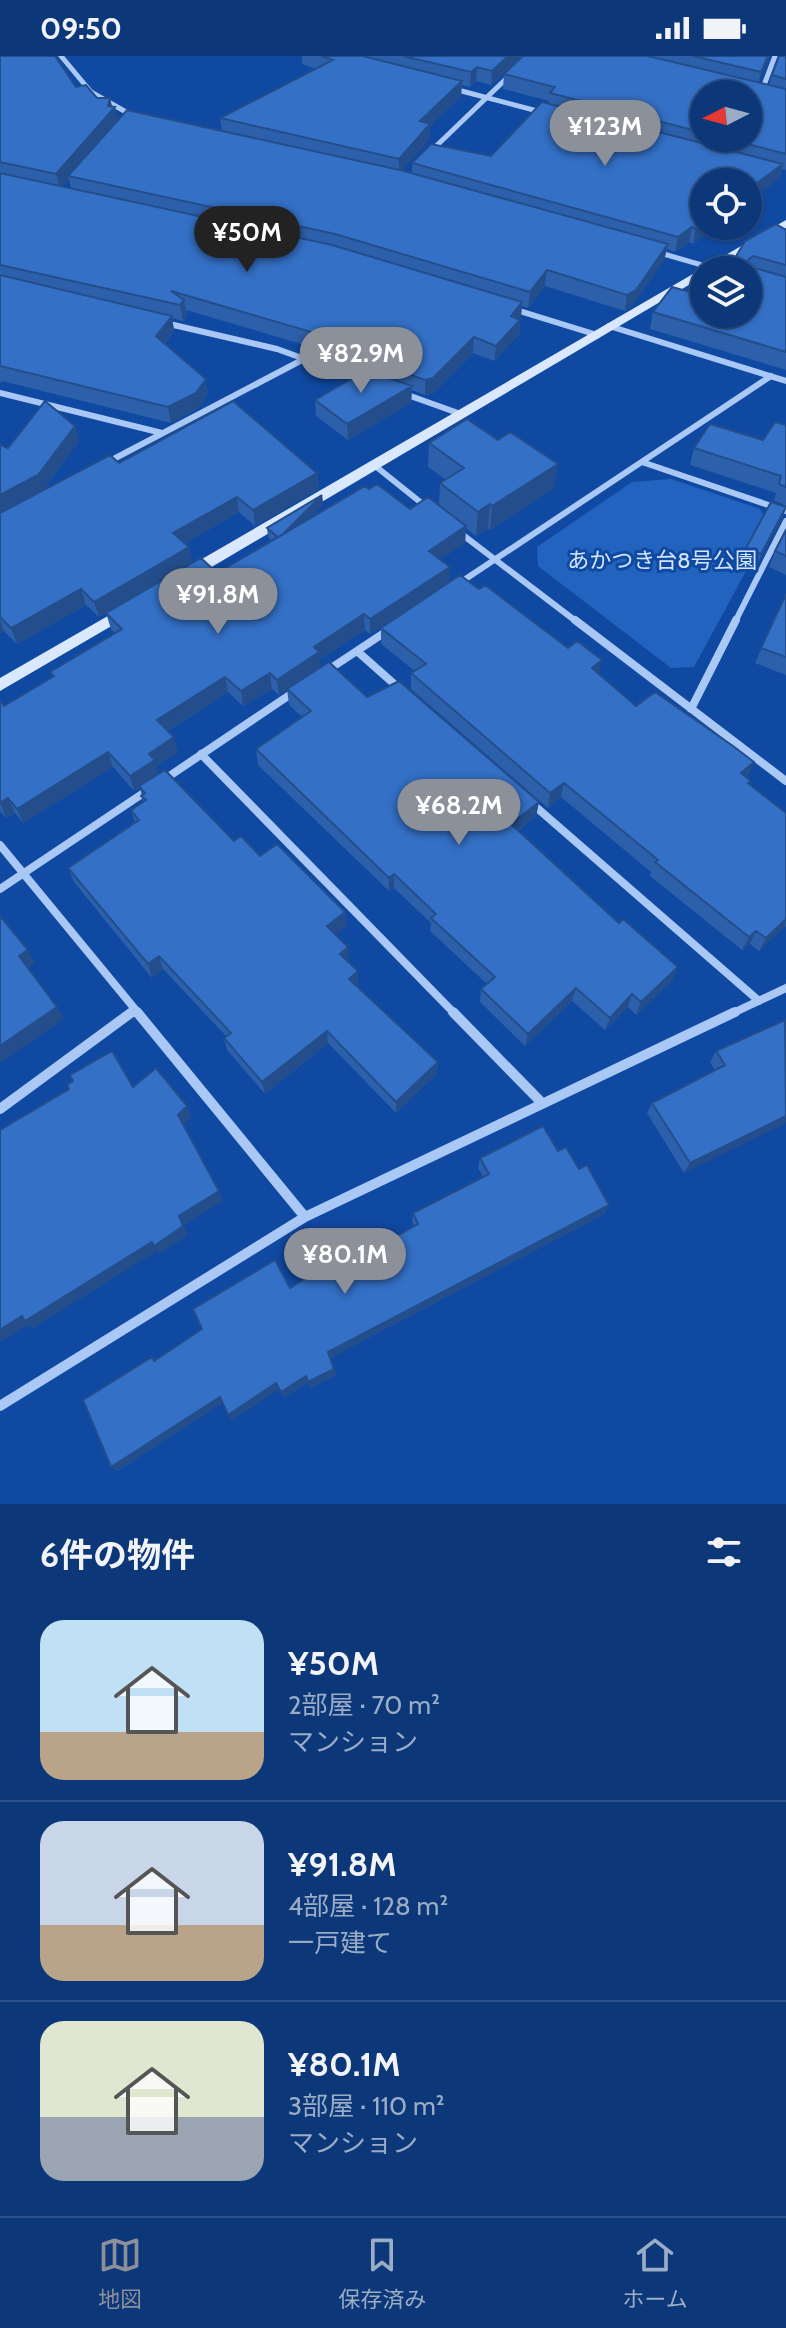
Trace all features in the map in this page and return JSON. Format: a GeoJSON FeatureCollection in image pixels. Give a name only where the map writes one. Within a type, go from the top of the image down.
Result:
{"type":"FeatureCollection","features":[{"type":"Feature","properties":{"kind":"street"},"geometry":{"type":"LineString","coordinates":[[61,56],[91,92],[142,119]]}},
{"type":"Feature","properties":{"kind":"street"},"geometry":{"type":"LineString","coordinates":[[762,90],[775,56]]}},
{"type":"Feature","properties":{"kind":"street"},"geometry":{"type":"LineString","coordinates":[[422,160],[518,66]]}},
{"type":"Feature","properties":{"kind":"street"},"geometry":{"type":"LineString","coordinates":[[442,86],[546,113]]}},
{"type":"Feature","properties":{"kind":"street"},"geometry":{"type":"LineString","coordinates":[[762,93],[773,96]]}},
{"type":"Feature","properties":{"kind":"street"},"geometry":{"type":"LineString","coordinates":[[121,126],[131,115]]}},
{"type":"Feature","properties":{"kind":"street"},"geometry":{"type":"LineString","coordinates":[[733,256],[786,223]]}},
{"type":"Feature","properties":{"kind":"street"},"geometry":{"type":"LineString","coordinates":[[651,251],[690,264]]}},
{"type":"Feature","properties":{"kind":"street"},"geometry":{"type":"LineString","coordinates":[[173,583],[608,325],[690,281]]}},
{"type":"Feature","properties":{"kind":"street"},"geometry":{"type":"LineString","coordinates":[[502,306],[594,334]]}},
{"type":"Feature","properties":{"kind":"street"},"geometry":{"type":"LineString","coordinates":[[159,321],[277,349],[374,383]]}},
{"type":"Feature","properties":{"kind":"street"},"geometry":{"type":"LineString","coordinates":[[608,325],[786,381]]}},
{"type":"Feature","properties":{"kind":"street"},"geometry":{"type":"LineString","coordinates":[[95,470],[304,359]]}},
{"type":"Feature","properties":{"kind":"street"},"geometry":{"type":"LineString","coordinates":[[444,593],[771,376]]}},
{"type":"Feature","properties":{"kind":"street"},"geometry":{"type":"LineString","coordinates":[[388,388],[458,413]]}},
{"type":"Feature","properties":{"kind":"street"},"geometry":{"type":"LineString","coordinates":[[0,393],[162,433]]}},
{"type":"Feature","properties":{"kind":"street"},"geometry":{"type":"LineString","coordinates":[[642,462],[786,511]]}},
{"type":"Feature","properties":{"kind":"street"},"geometry":{"type":"LineString","coordinates":[[374,465],[434,512]]}},
{"type":"Feature","properties":{"kind":"street"},"geometry":{"type":"LineString","coordinates":[[691,709],[786,521]]}},
{"type":"Feature","properties":{"kind":"street"},"geometry":{"type":"LineString","coordinates":[[446,522],[786,781]]}},
{"type":"Feature","properties":{"kind":"street"},"geometry":{"type":"LineString","coordinates":[[0,685],[147,598]]}},
{"type":"Feature","properties":{"kind":"street"},"geometry":{"type":"LineString","coordinates":[[318,677],[394,626]]}},
{"type":"Feature","properties":{"kind":"street"},"geometry":{"type":"LineString","coordinates":[[357,651],[404,692]]}},
{"type":"Feature","properties":{"kind":"street"},"geometry":{"type":"LineString","coordinates":[[0,889],[305,685]]}},
{"type":"Feature","properties":{"kind":"street"},"geometry":{"type":"LineString","coordinates":[[201,754],[542,1103]]}},
{"type":"Feature","properties":{"kind":"street"},"geometry":{"type":"LineString","coordinates":[[522,795],[759,1001]]}},
{"type":"Feature","properties":{"kind":"street"},"geometry":{"type":"LineString","coordinates":[[0,845],[305,1217]]}},
{"type":"Feature","properties":{"kind":"street"},"geometry":{"type":"LineString","coordinates":[[0,1406],[305,1217],[786,988]]}},
{"type":"Feature","properties":{"kind":"street"},"geometry":{"type":"LineString","coordinates":[[0,1109],[45,1079],[135,1010]]}},
{"type":"Feature","properties":{"kind":"green space","name":"あかつき台8号公園"},"geometry":{"type":"Polygon","coordinates":[[[671,479],[760,509],[770,527],[694,667],[671,668],[538,566],[537,547],[632,482],[671,479]]]}},
{"type":"Feature","properties":{"kind":"building"},"geometry":{"type":"Polygon","coordinates":[[[0,56],[55,56],[76,87],[86,85],[97,98],[110,98],[108,106],[115,107],[56,174],[0,162],[0,56]]]}},
{"type":"Feature","properties":{"kind":"building"},"geometry":{"type":"Polygon","coordinates":[[[321,56],[363,56],[462,81],[420,121],[430,124],[399,159],[220,118],[333,60],[321,56]]]}},
{"type":"Feature","properties":{"kind":"building"},"geometry":{"type":"Polygon","coordinates":[[[403,56],[508,56],[492,71],[477,67],[471,72],[403,56]]]}},
{"type":"Feature","properties":{"kind":"building"},"geometry":{"type":"Polygon","coordinates":[[[523,56],[648,56],[748,80],[690,80],[690,129],[550,93],[555,87],[504,74],[523,56]]]}},
{"type":"Feature","properties":{"kind":"building"},"geometry":{"type":"Polygon","coordinates":[[[693,56],[768,56],[761,72],[693,56]]]}},
{"type":"Feature","properties":{"kind":"building"},"geometry":{"type":"Polygon","coordinates":[[[779,56],[786,56],[786,79],[772,75],[779,56]]]}},
{"type":"Feature","properties":{"kind":"building"},"geometry":{"type":"Polygon","coordinates":[[[762,83],[786,89],[786,154],[762,148],[762,83]]]}},
{"type":"Feature","properties":{"kind":"building"},"geometry":{"type":"Polygon","coordinates":[[[542,102],[690,140],[690,152],[736,152],[783,164],[762,180],[762,168],[690,168],[690,228],[678,237],[412,163],[431,144],[491,156],[542,102]]]}},
{"type":"Feature","properties":{"kind":"building"},"geometry":{"type":"Polygon","coordinates":[[[127,110],[400,170],[668,244],[636,290],[627,295],[547,270],[530,292],[335,234],[68,176],[127,110]]]}},
{"type":"Feature","properties":{"kind":"building"},"geometry":{"type":"Polygon","coordinates":[[[0,173],[332,245],[522,302],[511,316],[520,320],[496,346],[474,337],[433,378],[425,380],[379,364],[393,356],[171,291],[184,300],[180,305],[0,265],[0,173]]]}},
{"type":"Feature","properties":{"kind":"building"},"geometry":{"type":"Polygon","coordinates":[[[776,224],[786,230],[786,265],[762,256],[736,256],[745,241],[762,240],[762,232],[776,224]]]}},
{"type":"Feature","properties":{"kind":"building"},"geometry":{"type":"Polygon","coordinates":[[[762,270],[786,277],[786,352],[706,328],[762,328],[762,270]]]}},
{"type":"Feature","properties":{"kind":"building"},"geometry":{"type":"Polygon","coordinates":[[[0,275],[172,316],[156,336],[206,379],[196,393],[168,407],[0,366],[0,275]]]}},
{"type":"Feature","properties":{"kind":"building"},"geometry":{"type":"Polygon","coordinates":[[[672,287],[690,292],[690,323],[653,312],[672,287]]]}},
{"type":"Feature","properties":{"kind":"building"},"geometry":{"type":"Polygon","coordinates":[[[366,370],[412,386],[347,424],[315,400],[366,370]]]}},
{"type":"Feature","properties":{"kind":"building"},"geometry":{"type":"Polygon","coordinates":[[[45,401],[75,426],[38,475],[0,495],[0,445],[8,448],[45,401]]]}},
{"type":"Feature","properties":{"kind":"building"},"geometry":{"type":"Polygon","coordinates":[[[233,401],[317,473],[253,510],[237,497],[173,533],[189,547],[94,602],[81,589],[11,628],[0,617],[0,513],[110,455],[119,463],[233,401]]]}},
{"type":"Feature","properties":{"kind":"building"},"geometry":{"type":"Polygon","coordinates":[[[467,419],[498,440],[510,432],[558,464],[478,512],[440,483],[464,468],[429,443],[467,419]]]}},
{"type":"Feature","properties":{"kind":"building"},"geometry":{"type":"Polygon","coordinates":[[[775,422],[786,425],[786,487],[779,484],[781,476],[694,448],[710,424],[763,440],[775,422]]]}},
{"type":"Feature","properties":{"kind":"building"},"geometry":{"type":"Polygon","coordinates":[[[377,484],[410,509],[428,497],[466,526],[429,551],[450,567],[370,619],[364,614],[314,647],[319,652],[277,680],[270,673],[241,691],[225,677],[157,720],[174,737],[149,754],[155,760],[130,776],[108,752],[17,809],[8,798],[0,803],[0,701],[4,706],[54,676],[50,672],[122,629],[106,613],[201,558],[217,573],[365,486],[369,489],[377,484]]]}},
{"type":"Feature","properties":{"kind":"building"},"geometry":{"type":"Polygon","coordinates":[[[322,495],[278,537],[267,528],[322,495]]]}},
{"type":"Feature","properties":{"kind":"building"},"geometry":{"type":"Polygon","coordinates":[[[771,502],[786,507],[761,554],[746,548],[771,502]]]}},
{"type":"Feature","properties":{"kind":"building"},"geometry":{"type":"Polygon","coordinates":[[[786,530],[786,556],[775,551],[786,530]]]}},
{"type":"Feature","properties":{"kind":"building"},"geometry":{"type":"Polygon","coordinates":[[[460,575],[479,589],[485,585],[568,648],[577,641],[602,660],[592,668],[636,706],[655,692],[754,762],[741,773],[751,781],[748,783],[786,813],[786,919],[766,938],[756,931],[749,937],[655,862],[658,860],[564,783],[550,793],[411,673],[426,664],[381,628],[460,575]]]}},
{"type":"Feature","properties":{"kind":"building"},"geometry":{"type":"Polygon","coordinates":[[[786,594],[786,657],[761,648],[786,594]]]}},
{"type":"Feature","properties":{"kind":"building"},"geometry":{"type":"Polygon","coordinates":[[[329,662],[367,697],[399,681],[539,802],[511,824],[619,923],[623,919],[678,967],[641,1002],[632,994],[610,1018],[576,988],[528,1034],[481,989],[495,977],[431,918],[436,914],[394,874],[389,878],[256,749],[311,711],[287,689],[329,662]]]}},
{"type":"Feature","properties":{"kind":"building"},"geometry":{"type":"Polygon","coordinates":[[[165,770],[234,841],[241,836],[260,856],[277,844],[345,912],[327,926],[348,947],[340,954],[358,971],[349,979],[438,1062],[396,1102],[327,1031],[262,1082],[224,1038],[231,1033],[159,956],[148,964],[68,868],[139,820],[131,810],[146,800],[141,796],[145,793],[139,786],[165,770]]]}},
{"type":"Feature","properties":{"kind":"building"},"geometry":{"type":"Polygon","coordinates":[[[0,916],[28,950],[19,956],[57,1007],[0,1046],[0,916]]]}},
{"type":"Feature","properties":{"kind":"building"},"geometry":{"type":"Polygon","coordinates":[[[785,1020],[786,1116],[690,1163],[652,1103],[725,1065],[716,1051],[785,1020]]]}},
{"type":"Feature","properties":{"kind":"building"},"geometry":{"type":"Polygon","coordinates":[[[112,1051],[133,1087],[156,1068],[187,1106],[178,1115],[219,1191],[179,1216],[183,1226],[154,1246],[152,1242],[25,1321],[22,1316],[0,1330],[0,1130],[69,1089],[67,1085],[73,1081],[70,1075],[112,1051]]]}},
{"type":"Feature","properties":{"kind":"building"},"geometry":{"type":"Polygon","coordinates":[[[543,1126],[558,1151],[566,1147],[579,1169],[587,1165],[609,1205],[328,1352],[334,1369],[308,1382],[306,1376],[281,1392],[276,1383],[228,1415],[220,1397],[111,1467],[83,1400],[152,1357],[154,1361],[202,1329],[193,1309],[275,1260],[290,1288],[361,1243],[367,1253],[418,1224],[413,1213],[489,1174],[480,1158],[543,1126]]]}}]}
